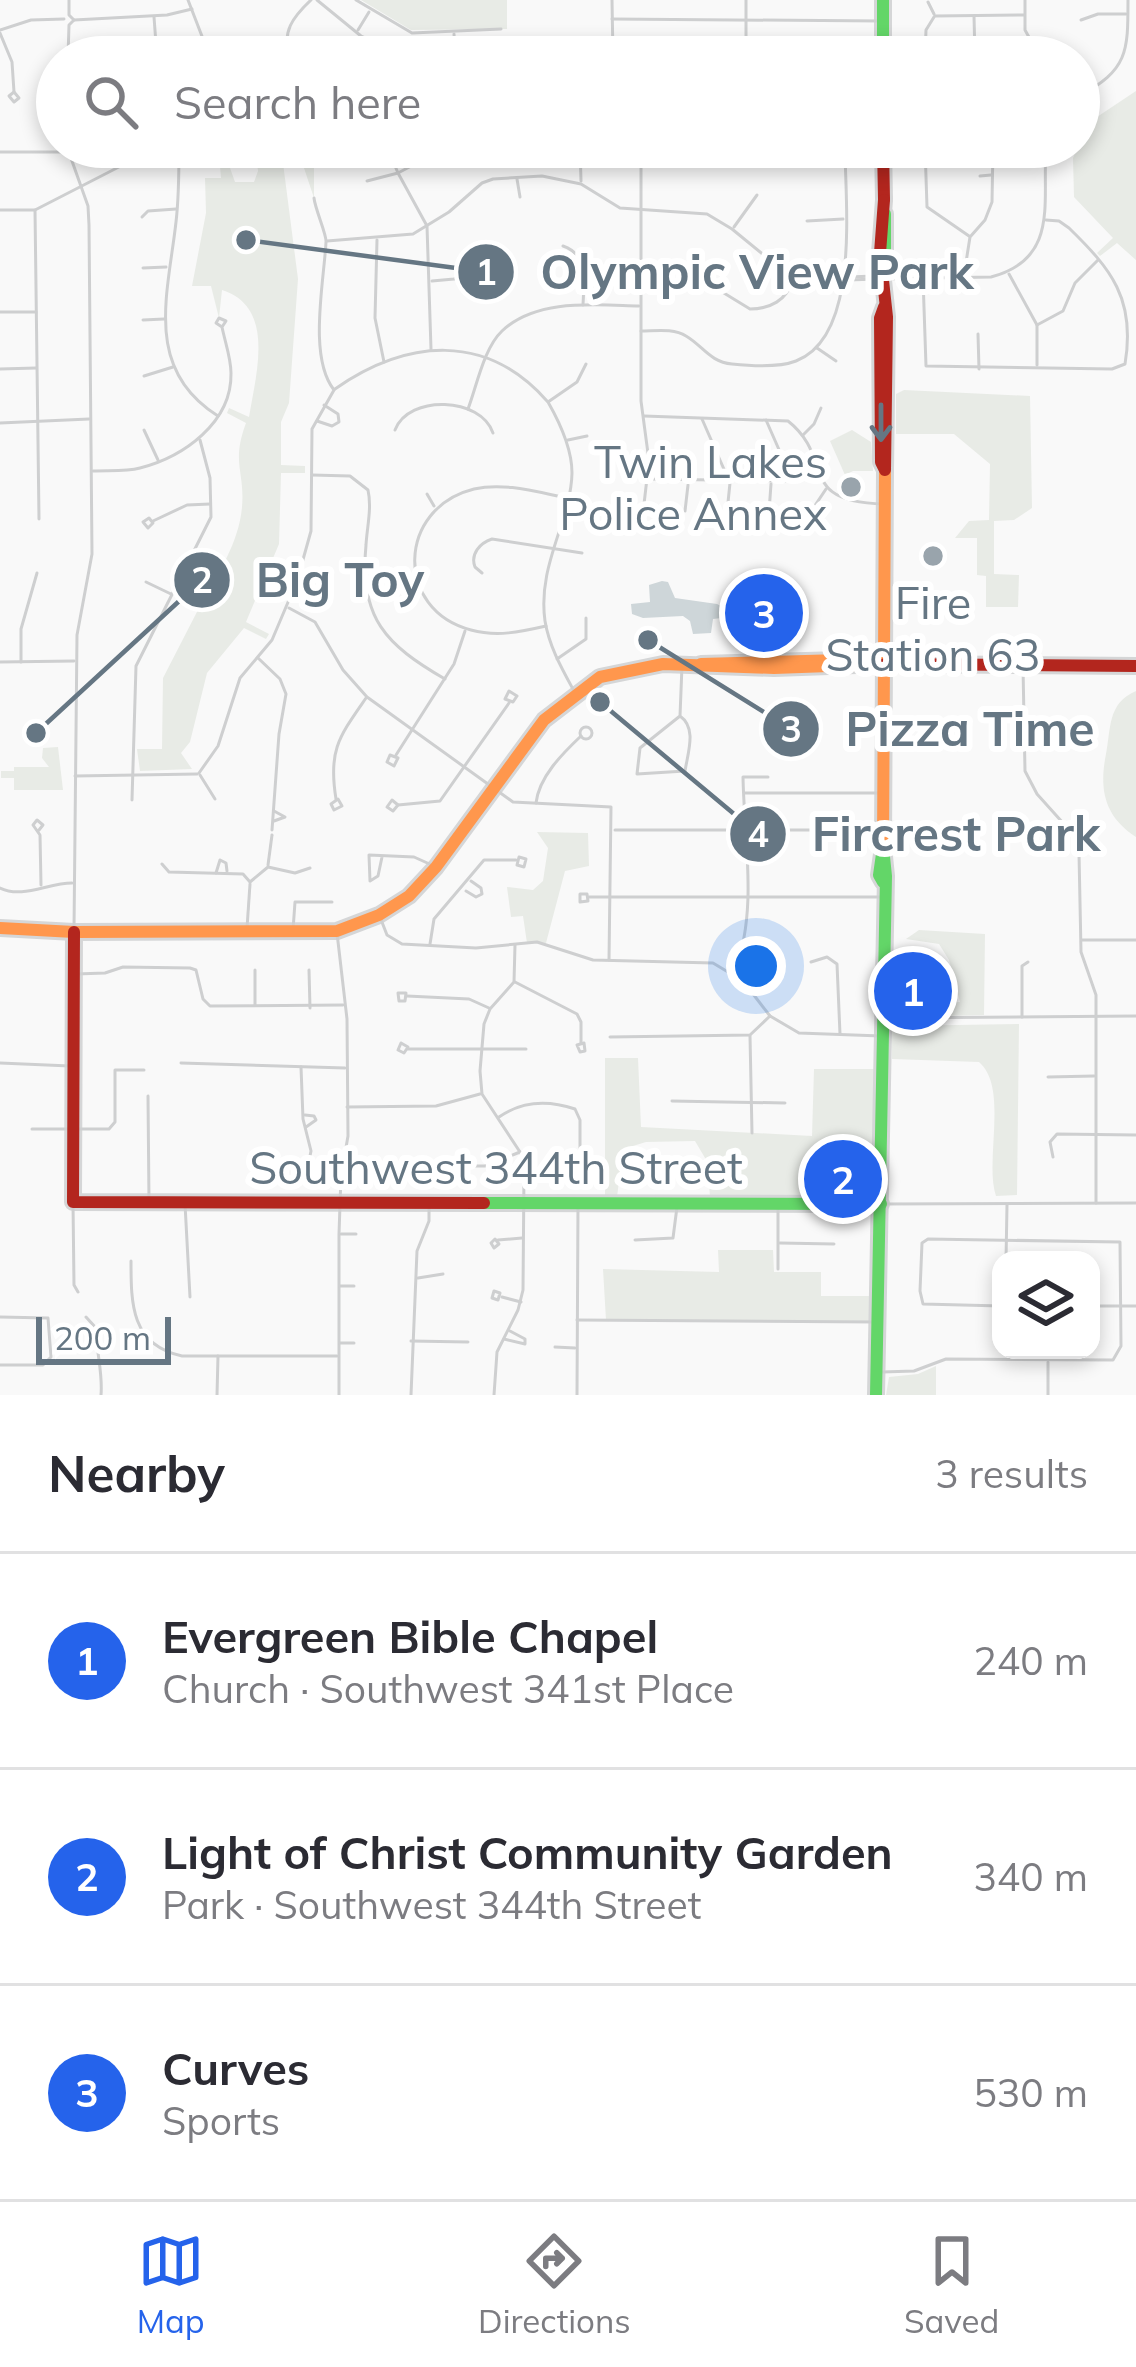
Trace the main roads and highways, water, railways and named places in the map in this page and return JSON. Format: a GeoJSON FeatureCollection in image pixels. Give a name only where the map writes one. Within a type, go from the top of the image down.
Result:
{"type":"FeatureCollection","features":[{"type":"Feature","properties":{"kind":"main road"},"geometry":{"type":"LineString","coordinates":[[883,0],[883,36]]}},
{"type":"Feature","properties":{"kind":"main road"},"geometry":{"type":"LineString","coordinates":[[876,1395],[883,1018],[885,470],[880,442],[880,318],[887,252],[884,168]]}},
{"type":"Feature","properties":{"kind":"main road"},"geometry":{"type":"LineString","coordinates":[[0,928],[337,931],[379,915],[409,896],[436,867],[539,726],[574,692],[622,670],[705,661],[874,658],[885,664]]}},
{"type":"Feature","properties":{"kind":"main road"},"geometry":{"type":"LineString","coordinates":[[774,668],[793,660]]}},
{"type":"Feature","properties":{"kind":"main road"},"geometry":{"type":"LineString","coordinates":[[700,664],[705,668],[1136,666]]}},
{"type":"Feature","properties":{"kind":"main road","name":"Southwest 344th Street"},"geometry":{"type":"LineString","coordinates":[[74,932],[73,1202],[881,1204]]}},
{"type":"Feature","properties":{"kind":"place","name":"Olympic View Park"},"geometry":{"type":"Point","coordinates":[246,240]}},
{"type":"Feature","properties":{"kind":"place","name":"Twin Lakes Police Annex"},"geometry":{"type":"Point","coordinates":[851,487]}},
{"type":"Feature","properties":{"kind":"place","name":"Fire Station 63"},"geometry":{"type":"Point","coordinates":[933,556]}},
{"type":"Feature","properties":{"kind":"place","name":"Curves"},"geometry":{"type":"Point","coordinates":[764,613]}},
{"type":"Feature","properties":{"kind":"place","name":"Pizza Time"},"geometry":{"type":"Point","coordinates":[648,640]}},
{"type":"Feature","properties":{"kind":"place","name":"Fircrest Park"},"geometry":{"type":"Point","coordinates":[600,702]}},
{"type":"Feature","properties":{"kind":"place","name":"Big Toy"},"geometry":{"type":"Point","coordinates":[36,733]}},
{"type":"Feature","properties":{"kind":"place","name":"Evergreen Bible Chapel"},"geometry":{"type":"Point","coordinates":[913,991]}},
{"type":"Feature","properties":{"kind":"place","name":"Light of Christ Community Garden"},"geometry":{"type":"Point","coordinates":[843,1179]}}]}
